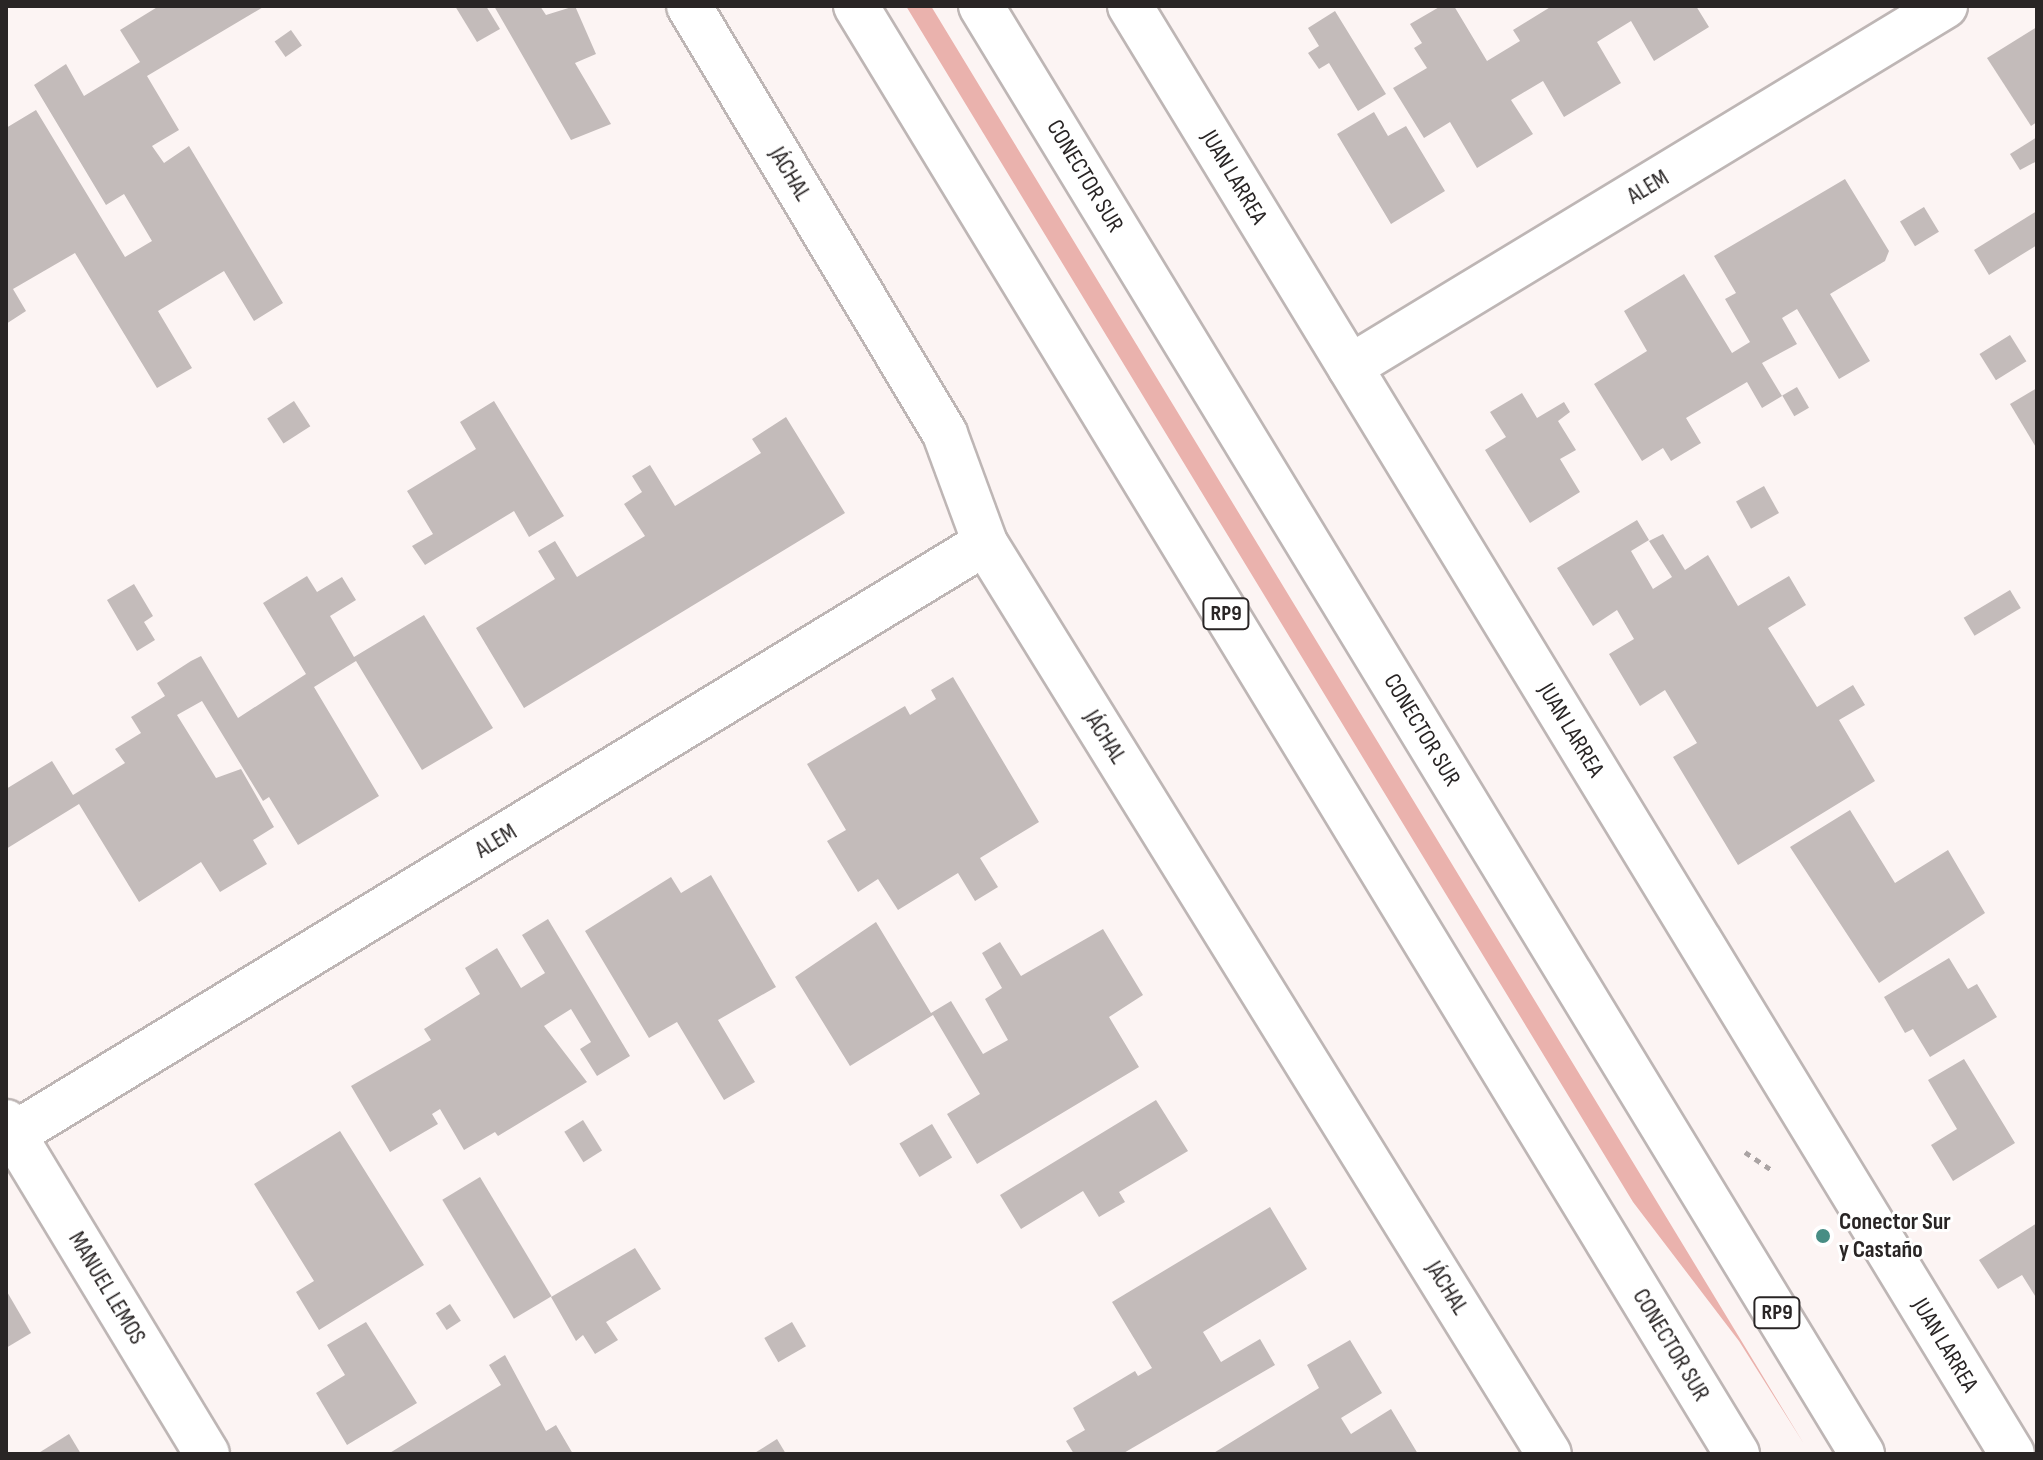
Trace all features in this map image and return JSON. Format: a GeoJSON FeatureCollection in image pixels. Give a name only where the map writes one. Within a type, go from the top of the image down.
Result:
{"type":"FeatureCollection","features":[{"type":"Feature","properties":{"kind":"street","name":"JÁCHAL"},"geometry":{"type":"LineString","coordinates":[[689,6],[945,434],[985,543],[1549,1454]]}},
{"type":"Feature","properties":{"kind":"street","name":"CONECTOR SUR"},"geometry":{"type":"LineString","coordinates":[[856,6],[1737,1454]]}},
{"type":"Feature","properties":{"kind":"street","name":"CONECTOR SUR"},"geometry":{"type":"LineString","coordinates":[[981,6],[1862,1454]]}},
{"type":"Feature","properties":{"kind":"street","name":"JUAN LARREA"},"geometry":{"type":"LineString","coordinates":[[1130,6],[2012,1454]]}},
{"type":"Feature","properties":{"kind":"street","name":"ALEM"},"geometry":{"type":"LineString","coordinates":[[1350,367],[1945,6]]}},
{"type":"Feature","properties":{"kind":"street","name":"ALEM"},"geometry":{"type":"LineString","coordinates":[[8,1131],[985,543]]}},
{"type":"Feature","properties":{"kind":"street","name":"MANUEL LEMOS"},"geometry":{"type":"LineString","coordinates":[[8,1131],[207,1454]]}},
{"type":"Feature","properties":{"kind":"path"},"geometry":{"type":"LineString","coordinates":[[1735,1146],[1777,1174]]}},
{"type":"Feature","properties":{"kind":"shaded area"},"geometry":{"type":"Polygon","coordinates":[[[906,6],[931,6],[1804,1444],[1739,1341],[1633,1202],[906,6]]]}},
{"type":"Feature","properties":{"kind":"building"},"geometry":{"type":"Polygon","coordinates":[[[159,6],[265,6],[147,76],[179,130],[152,146],[164,163],[189,146],[283,303],[254,321],[224,271],[158,311],[192,368],[157,388],[75,253],[13,289],[26,311],[6,324],[6,128],[36,110],[125,257],[152,241],[124,194],[106,205],[34,85],[66,64],[84,96],[140,62],[120,30],[159,6]]]}},
{"type":"Feature","properties":{"kind":"building"},"geometry":{"type":"Polygon","coordinates":[[[455,6],[486,6],[500,29],[477,42],[455,6]]]}},
{"type":"Feature","properties":{"kind":"building"},"geometry":{"type":"Polygon","coordinates":[[[494,6],[540,6],[546,15],[575,6],[596,54],[575,63],[611,124],[571,140],[494,6]]]}},
{"type":"Feature","properties":{"kind":"building"},"geometry":{"type":"Polygon","coordinates":[[[1441,6],[1454,6],[1487,61],[1520,41],[1513,30],[1552,6],[1696,6],[1709,27],[1654,61],[1631,21],[1597,42],[1621,83],[1564,117],[1543,81],[1511,100],[1533,134],[1477,168],[1450,122],[1424,138],[1393,88],[1427,68],[1414,48],[1422,43],[1410,24],[1441,6]]]}},
{"type":"Feature","properties":{"kind":"building"},"geometry":{"type":"Polygon","coordinates":[[[1335,11],[1386,94],[1358,111],[1329,63],[1319,69],[1308,53],[1319,46],[1308,28],[1335,11]]]}},
{"type":"Feature","properties":{"kind":"building"},"geometry":{"type":"Polygon","coordinates":[[[2037,27],[2037,122],[2031,126],[1987,58],[2037,27]]]}},
{"type":"Feature","properties":{"kind":"building"},"geometry":{"type":"Polygon","coordinates":[[[291,30],[302,46],[286,57],[275,41],[291,30]]]}},
{"type":"Feature","properties":{"kind":"building"},"geometry":{"type":"Polygon","coordinates":[[[1374,112],[1388,136],[1406,126],[1445,191],[1391,224],[1337,134],[1374,112]]]}},
{"type":"Feature","properties":{"kind":"building"},"geometry":{"type":"Polygon","coordinates":[[[2037,137],[2037,161],[2020,170],[2010,154],[2037,137]]]}},
{"type":"Feature","properties":{"kind":"building"},"geometry":{"type":"Polygon","coordinates":[[[1845,179],[1889,251],[1885,261],[1830,294],[1870,361],[1839,379],[1797,309],[1782,318],[1797,344],[1762,363],[1782,396],[1762,408],[1747,382],[1686,418],[1701,443],[1671,461],[1663,448],[1642,461],[1594,384],[1647,351],[1624,311],[1684,274],[1732,353],[1750,342],[1725,299],[1736,293],[1714,256],[1845,179]]]}},
{"type":"Feature","properties":{"kind":"building"},"geometry":{"type":"Polygon","coordinates":[[[1924,207],[1939,232],[1915,246],[1900,221],[1924,207]]]}},
{"type":"Feature","properties":{"kind":"building"},"geometry":{"type":"Polygon","coordinates":[[[2037,211],[2037,245],[1989,275],[1974,250],[2037,211]]]}},
{"type":"Feature","properties":{"kind":"building"},"geometry":{"type":"Polygon","coordinates":[[[2010,335],[2026,361],[1996,380],[1979,354],[2010,335]]]}},
{"type":"Feature","properties":{"kind":"building"},"geometry":{"type":"Polygon","coordinates":[[[1797,387],[1809,408],[1794,416],[1782,396],[1797,387]]]}},
{"type":"Feature","properties":{"kind":"building"},"geometry":{"type":"Polygon","coordinates":[[[2037,388],[2037,449],[2010,404],[2037,388]]]}},
{"type":"Feature","properties":{"kind":"building"},"geometry":{"type":"Polygon","coordinates":[[[1522,393],[1537,418],[1564,402],[1570,412],[1558,421],[1576,450],[1560,459],[1580,492],[1530,523],[1485,450],[1506,437],[1490,412],[1522,393]]]}},
{"type":"Feature","properties":{"kind":"building"},"geometry":{"type":"Polygon","coordinates":[[[294,401],[310,426],[284,444],[267,418],[294,401]]]}},
{"type":"Feature","properties":{"kind":"building"},"geometry":{"type":"Polygon","coordinates":[[[494,401],[564,516],[529,537],[514,511],[425,565],[412,546],[433,534],[407,491],[476,449],[460,422],[494,401]]]}},
{"type":"Feature","properties":{"kind":"building"},"geometry":{"type":"Polygon","coordinates":[[[786,417],[845,513],[524,708],[476,628],[555,579],[538,551],[555,541],[577,577],[645,536],[624,504],[642,492],[632,476],[650,465],[675,506],[761,453],[752,439],[786,417]]]}},
{"type":"Feature","properties":{"kind":"building"},"geometry":{"type":"Polygon","coordinates":[[[1764,486],[1779,513],[1751,529],[1736,502],[1764,486]]]}},
{"type":"Feature","properties":{"kind":"building"},"geometry":{"type":"Polygon","coordinates":[[[1637,520],[1649,540],[1631,551],[1653,589],[1672,577],[1649,541],[1663,534],[1685,570],[1708,555],[1738,606],[1789,576],[1806,605],[1768,628],[1817,707],[1853,685],[1865,705],[1839,720],[1875,781],[1738,865],[1673,757],[1697,743],[1665,690],[1640,706],[1609,654],[1634,639],[1617,610],[1593,626],[1557,568],[1637,520]]]}},
{"type":"Feature","properties":{"kind":"building"},"geometry":{"type":"Polygon","coordinates":[[[307,576],[317,592],[342,577],[356,600],[330,616],[354,657],[424,615],[493,728],[422,770],[356,661],[314,687],[379,796],[298,845],[269,797],[263,801],[202,701],[177,715],[216,778],[241,769],[274,827],[253,840],[267,864],[220,892],[201,862],[139,902],[79,804],[6,849],[6,789],[52,761],[73,795],[125,763],[115,749],[141,733],[131,717],[165,696],[157,683],[191,661],[201,656],[238,718],[306,674],[263,603],[307,576]]]}},
{"type":"Feature","properties":{"kind":"building"},"geometry":{"type":"Polygon","coordinates":[[[134,584],[153,616],[144,622],[155,640],[137,651],[107,600],[134,584]]]}},
{"type":"Feature","properties":{"kind":"building"},"geometry":{"type":"Polygon","coordinates":[[[2010,590],[2021,608],[1975,636],[1964,618],[2010,590]]]}},
{"type":"Feature","properties":{"kind":"building"},"geometry":{"type":"Polygon","coordinates":[[[953,677],[1039,822],[980,858],[998,887],[975,901],[958,873],[898,910],[878,879],[858,892],[827,841],[846,830],[807,764],[905,706],[910,715],[936,699],[931,690],[953,677]]]}},
{"type":"Feature","properties":{"kind":"building"},"geometry":{"type":"Polygon","coordinates":[[[1850,810],[1895,883],[1948,850],[1985,913],[1879,983],[1790,847],[1850,810]]]}},
{"type":"Feature","properties":{"kind":"building"},"geometry":{"type":"Polygon","coordinates":[[[711,875],[776,987],[718,1020],[755,1082],[724,1100],[677,1022],[649,1038],[585,931],[671,877],[681,893],[711,875]]]}},
{"type":"Feature","properties":{"kind":"building"},"geometry":{"type":"Polygon","coordinates":[[[548,919],[630,1056],[597,1076],[580,1049],[591,1042],[571,1009],[544,1026],[587,1082],[498,1136],[495,1132],[464,1150],[440,1109],[432,1114],[438,1124],[390,1152],[351,1086],[431,1040],[424,1029],[480,994],[465,968],[497,948],[521,988],[545,973],[522,935],[548,919]]]}},
{"type":"Feature","properties":{"kind":"building"},"geometry":{"type":"Polygon","coordinates":[[[876,922],[931,1013],[951,1001],[983,1054],[1008,1040],[985,999],[1002,988],[982,953],[1000,942],[1021,976],[1103,929],[1143,995],[1109,1017],[1139,1067],[977,1164],[947,1114],[980,1094],[933,1015],[850,1066],[795,977],[876,922]]]}},
{"type":"Feature","properties":{"kind":"building"},"geometry":{"type":"Polygon","coordinates":[[[1949,958],[1968,989],[1977,984],[1997,1017],[1930,1057],[1913,1029],[1905,1033],[1884,997],[1949,958]]]}},
{"type":"Feature","properties":{"kind":"building"},"geometry":{"type":"Polygon","coordinates":[[[1964,1059],[2015,1143],[1953,1181],[1931,1145],[1957,1129],[1928,1080],[1964,1059]]]}},
{"type":"Feature","properties":{"kind":"building"},"geometry":{"type":"Polygon","coordinates":[[[1156,1100],[1188,1151],[1119,1192],[1125,1202],[1099,1217],[1083,1191],[1021,1229],[1000,1195],[1156,1100]]]}},
{"type":"Feature","properties":{"kind":"building"},"geometry":{"type":"Polygon","coordinates":[[[583,1120],[602,1151],[583,1162],[564,1132],[583,1120]]]}},
{"type":"Feature","properties":{"kind":"building"},"geometry":{"type":"Polygon","coordinates":[[[932,1124],[952,1157],[920,1177],[899,1144],[932,1124]]]}},
{"type":"Feature","properties":{"kind":"building"},"geometry":{"type":"Polygon","coordinates":[[[340,1131],[424,1265],[319,1330],[296,1292],[314,1281],[254,1184],[340,1131]]]}},
{"type":"Feature","properties":{"kind":"building"},"geometry":{"type":"Polygon","coordinates":[[[480,1177],[552,1296],[514,1319],[442,1200],[480,1177]]]}},
{"type":"Feature","properties":{"kind":"building"},"geometry":{"type":"Polygon","coordinates":[[[1270,1207],[1307,1269],[1203,1332],[1221,1362],[1260,1339],[1275,1365],[1122,1454],[1074,1454],[1066,1441],[1085,1430],[1073,1408],[1135,1371],[1138,1376],[1152,1368],[1112,1302],[1270,1207]]]}},
{"type":"Feature","properties":{"kind":"building"},"geometry":{"type":"Polygon","coordinates":[[[2037,1223],[2037,1299],[2022,1275],[1998,1289],[1979,1260],[2037,1223]]]}},
{"type":"Feature","properties":{"kind":"building"},"geometry":{"type":"Polygon","coordinates":[[[635,1248],[661,1289],[606,1322],[618,1340],[595,1354],[583,1335],[576,1341],[551,1297],[635,1248]]]}},
{"type":"Feature","properties":{"kind":"building"},"geometry":{"type":"Polygon","coordinates":[[[6,1290],[31,1333],[6,1348],[6,1290]]]}},
{"type":"Feature","properties":{"kind":"building"},"geometry":{"type":"Polygon","coordinates":[[[450,1304],[461,1321],[447,1330],[436,1313],[450,1304]]]}},
{"type":"Feature","properties":{"kind":"building"},"geometry":{"type":"Polygon","coordinates":[[[366,1322],[417,1403],[347,1445],[316,1393],[345,1375],[327,1345],[366,1322]]]}},
{"type":"Feature","properties":{"kind":"building"},"geometry":{"type":"Polygon","coordinates":[[[792,1322],[806,1346],[778,1362],[764,1338],[792,1322]]]}},
{"type":"Feature","properties":{"kind":"building"},"geometry":{"type":"Polygon","coordinates":[[[1350,1340],[1382,1393],[1341,1418],[1351,1434],[1391,1409],[1418,1454],[1212,1454],[1319,1388],[1307,1365],[1350,1340]]]}},
{"type":"Feature","properties":{"kind":"building"},"geometry":{"type":"Polygon","coordinates":[[[505,1355],[546,1431],[556,1425],[573,1454],[388,1454],[501,1385],[489,1365],[505,1355]]]}},
{"type":"Feature","properties":{"kind":"building"},"geometry":{"type":"Polygon","coordinates":[[[69,1434],[81,1454],[37,1454],[69,1434]]]}},
{"type":"Feature","properties":{"kind":"building"},"geometry":{"type":"Polygon","coordinates":[[[777,1439],[786,1454],[753,1454],[777,1439]]]}},
{"type":"Feature","properties":{"kind":"place","name":"Conector Sur y Castaño"},"geometry":{"type":"Point","coordinates":[1823,1236]}}]}
